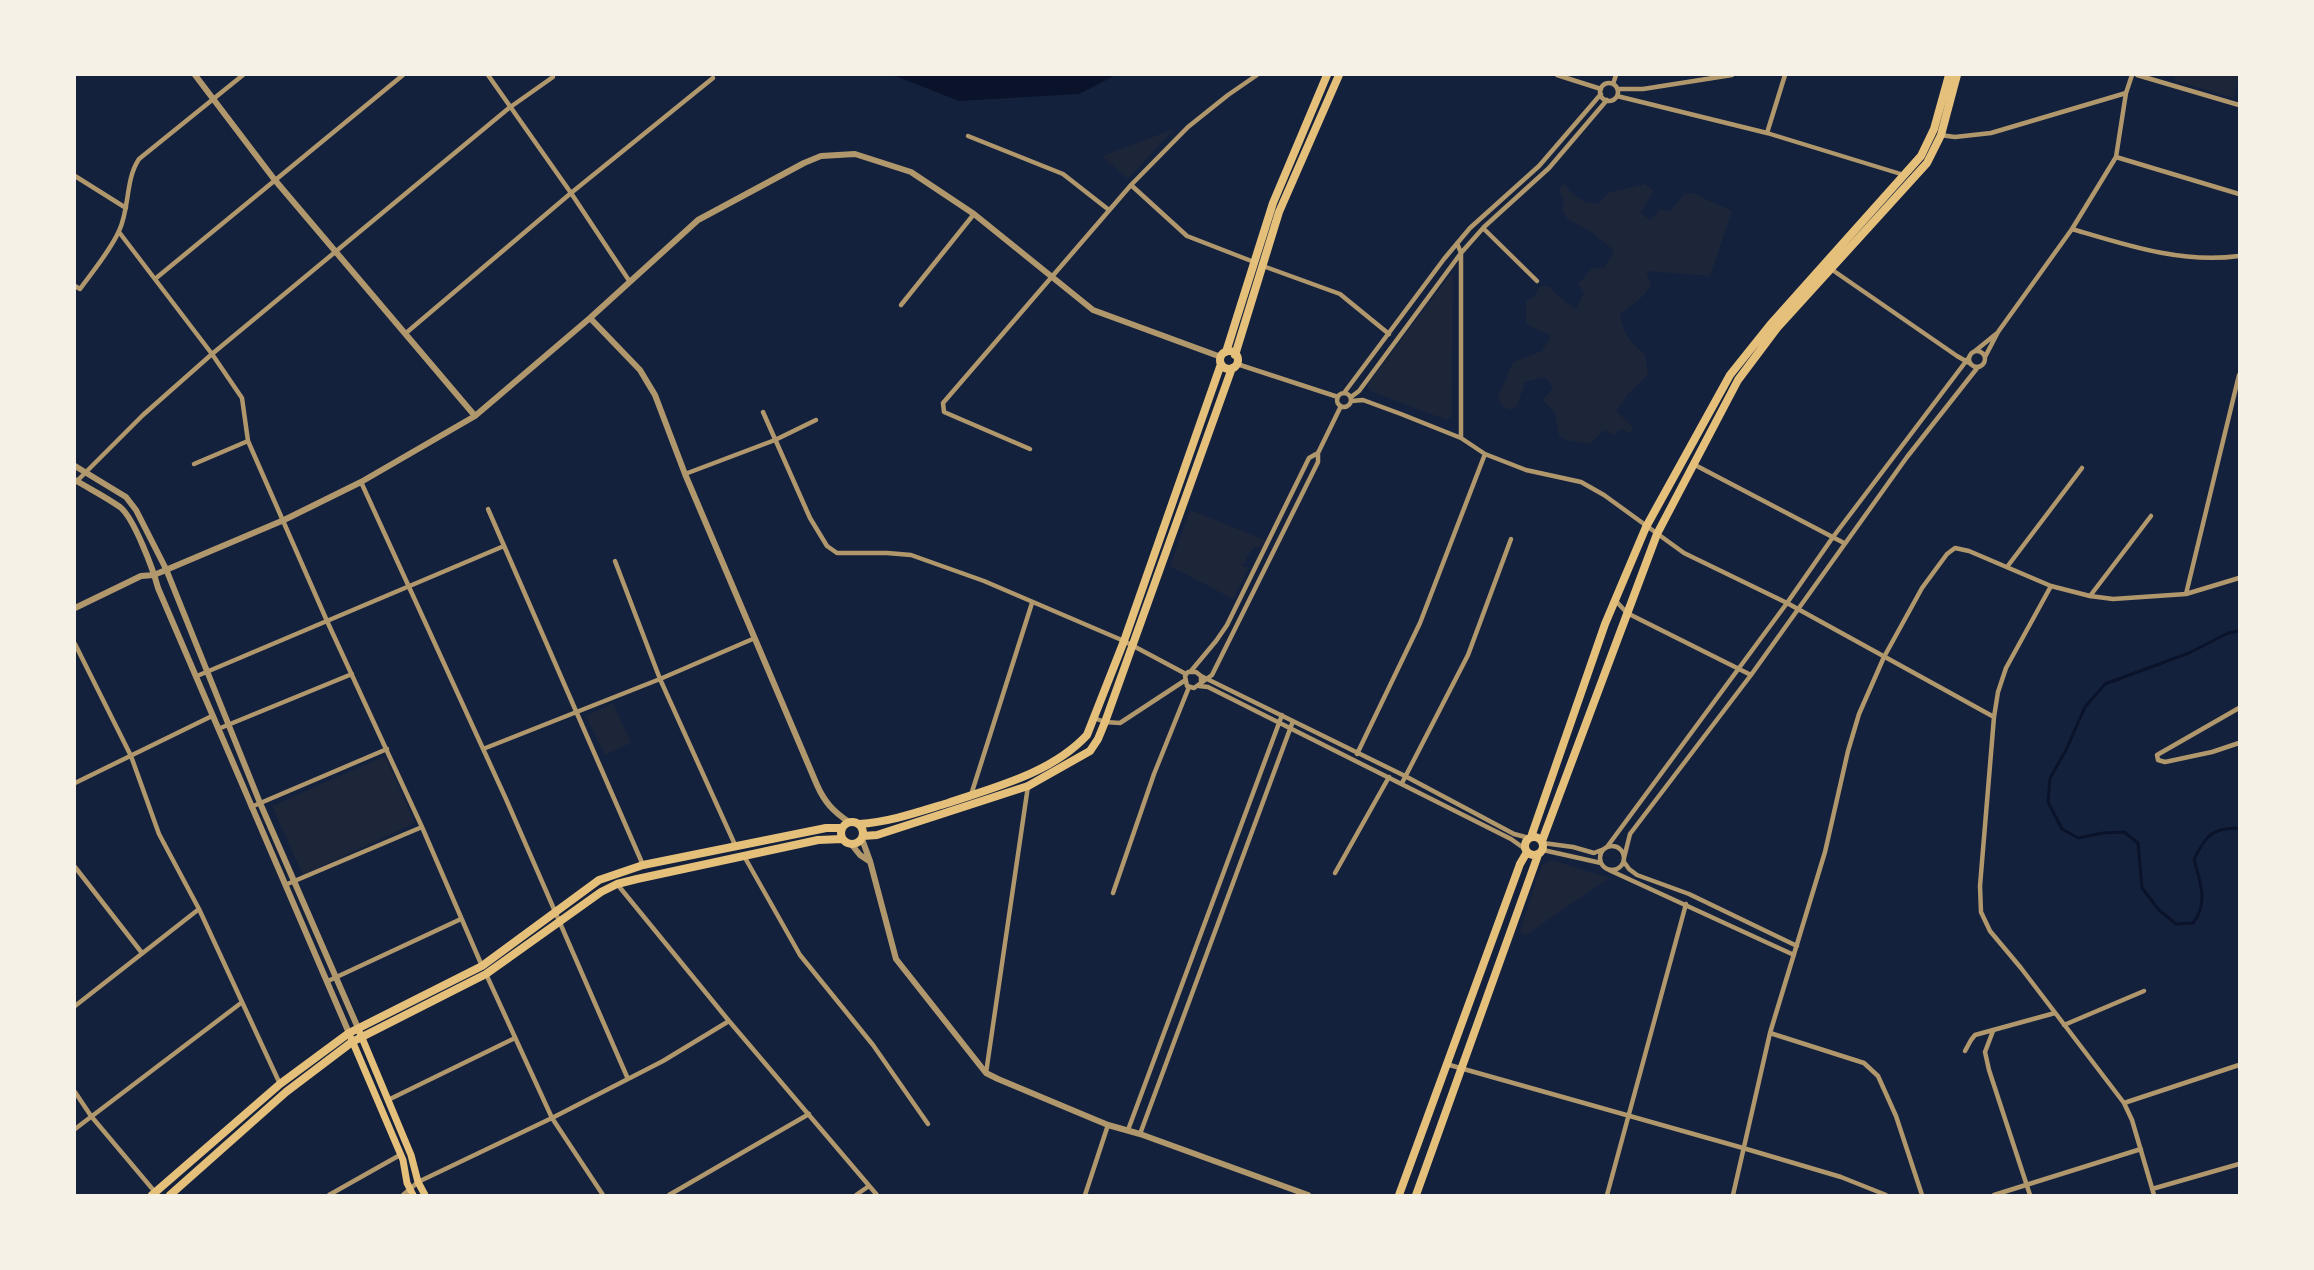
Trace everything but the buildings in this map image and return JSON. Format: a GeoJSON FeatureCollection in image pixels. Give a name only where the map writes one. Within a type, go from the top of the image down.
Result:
{"type":"FeatureCollection","features":[{"type":"Feature","properties":{"kind":"main road"},"geometry":{"type":"LineString","coordinates":[[154,1194],[280,1084],[349,1033],[484,970],[599,880],[643,865],[826,828],[842,828],[849,822],[884,823],[1020,778],[1077,746],[1087,735],[1124,641],[1273,203],[1327,75]]}},
{"type":"Feature","properties":{"kind":"main road"},"geometry":{"type":"LineString","coordinates":[[170,1195],[286,1092],[352,1042],[484,970],[559,923],[601,892],[618,884],[818,840],[842,839],[852,845],[862,838],[1028,786],[1090,751],[1105,722],[1235,362],[1279,212],[1339,75]]}},
{"type":"Feature","properties":{"kind":"main road"},"geometry":{"type":"LineString","coordinates":[[1416,1195],[1657,534],[1738,380],[1827,266],[1905,176],[1937,134],[1949,75]]}},
{"type":"Feature","properties":{"kind":"main road"},"geometry":{"type":"LineString","coordinates":[[1399,1195],[1526,850],[1525,843],[1530,838],[1615,600],[1646,527],[1730,375],[1770,325],[1927,163],[1957,75]]}},
{"type":"Feature","properties":{"kind":"main road"},"geometry":{"type":"LineString","coordinates":[[1222,358],[1231,352],[1235,362]]}},
{"type":"Feature","properties":{"kind":"main road"},"geometry":{"type":"LineString","coordinates":[[1222,358],[1224,368],[1235,362]]}},
{"type":"Feature","properties":{"kind":"main road"},"geometry":{"type":"LineString","coordinates":[[859,824],[863,830],[862,838]]}},
{"type":"Feature","properties":{"kind":"main road"},"geometry":{"type":"LineString","coordinates":[[842,828],[842,839]]}},
{"type":"Feature","properties":{"kind":"main road"},"geometry":{"type":"LineString","coordinates":[[1530,838],[1537,837],[1542,847]]}},
{"type":"Feature","properties":{"kind":"main road"},"geometry":{"type":"LineString","coordinates":[[1526,850],[1532,855],[1542,847]]}},
{"type":"Feature","properties":{"kind":"main road"},"geometry":{"type":"LineString","coordinates":[[358,1028],[411,1155],[418,1182],[425,1195]]}},
{"type":"Feature","properties":{"kind":"main road"},"geometry":{"type":"LineString","coordinates":[[349,1033],[400,1155],[411,1192]]}},
{"type":"Feature","properties":{"kind":"street"},"geometry":{"type":"LineString","coordinates":[[195,75],[274,179],[475,416]]}},
{"type":"Feature","properties":{"kind":"street"},"geometry":{"type":"LineString","coordinates":[[78,288],[119,232],[126,208],[132,169],[139,159],[243,75]]}},
{"type":"Feature","properties":{"kind":"street"},"geometry":{"type":"LineString","coordinates":[[155,279],[403,75]]}},
{"type":"Feature","properties":{"kind":"street"},"geometry":{"type":"LineString","coordinates":[[488,75],[630,282]]}},
{"type":"Feature","properties":{"kind":"street"},"geometry":{"type":"LineString","coordinates":[[1030,449],[944,412],[943,403],[1131,185],[1188,127],[1257,75]]}},
{"type":"Feature","properties":{"kind":"street"},"geometry":{"type":"LineString","coordinates":[[1557,75],[1601,92],[1606,100]]}},
{"type":"Feature","properties":{"kind":"street"},"geometry":{"type":"LineString","coordinates":[[1613,84],[1616,75]]}},
{"type":"Feature","properties":{"kind":"street"},"geometry":{"type":"LineString","coordinates":[[1617,89],[1642,89],[1732,75]]}},
{"type":"Feature","properties":{"kind":"street"},"geometry":{"type":"LineString","coordinates":[[1767,133],[1785,75]]}},
{"type":"Feature","properties":{"kind":"street"},"geometry":{"type":"LineString","coordinates":[[1609,870],[1620,868],[1630,834],[1751,675],[1907,457],[1978,367],[1983,364],[1998,332],[2072,230],[2116,157],[2126,93],[2132,75]]}},
{"type":"Feature","properties":{"kind":"street"},"geometry":{"type":"LineString","coordinates":[[2137,75],[2239,105]]}},
{"type":"Feature","properties":{"kind":"street"},"geometry":{"type":"LineString","coordinates":[[2164,84],[2166,75]]}},
{"type":"Feature","properties":{"kind":"street"},"geometry":{"type":"LineString","coordinates":[[349,1033],[127,515],[121,508],[76,480],[143,415],[212,354],[509,108],[553,76]]}},
{"type":"Feature","properties":{"kind":"street"},"geometry":{"type":"LineString","coordinates":[[406,333],[571,193],[712,78]]}},
{"type":"Feature","properties":{"kind":"street"},"geometry":{"type":"LineString","coordinates":[[1338,397],[1344,393],[1470,228],[1539,166],[1607,84],[1613,84]]}},
{"type":"Feature","properties":{"kind":"street"},"geometry":{"type":"LineString","coordinates":[[1613,84],[1617,89],[1617,96]]}},
{"type":"Feature","properties":{"kind":"street"},"geometry":{"type":"LineString","coordinates":[[1937,134],[1954,137],[1990,133],[2126,93]]}},
{"type":"Feature","properties":{"kind":"street"},"geometry":{"type":"LineString","coordinates":[[1606,100],[1612,100],[1617,96]]}},
{"type":"Feature","properties":{"kind":"street"},"geometry":{"type":"LineString","coordinates":[[1617,96],[1767,133],[1905,176]]}},
{"type":"Feature","properties":{"kind":"street"},"geometry":{"type":"LineString","coordinates":[[1341,406],[1347,406],[1359,391],[1461,253],[1484,228],[1549,168],[1606,100]]}},
{"type":"Feature","properties":{"kind":"street"},"geometry":{"type":"LineString","coordinates":[[968,136],[1063,174],[1109,210]]}},
{"type":"Feature","properties":{"kind":"street"},"geometry":{"type":"LineString","coordinates":[[75,608],[141,576],[154,575],[284,519],[361,482],[475,416],[590,318],[698,220],[821,156],[855,154],[911,172],[974,214],[1050,278],[1093,310],[1222,358]]}},
{"type":"Feature","properties":{"kind":"street"},"geometry":{"type":"LineString","coordinates":[[2116,157],[2239,194]]}},
{"type":"Feature","properties":{"kind":"street"},"geometry":{"type":"LineString","coordinates":[[75,176],[126,208]]}},
{"type":"Feature","properties":{"kind":"street"},"geometry":{"type":"LineString","coordinates":[[1131,185],[1187,237],[1254,262]]}},
{"type":"Feature","properties":{"kind":"street"},"geometry":{"type":"LineString","coordinates":[[901,305],[974,214]]}},
{"type":"Feature","properties":{"kind":"street"},"geometry":{"type":"LineString","coordinates":[[1484,228],[1537,281]]}},
{"type":"Feature","properties":{"kind":"street"},"geometry":{"type":"LineString","coordinates":[[2072,230],[2156,252],[2195,259],[2239,256]]}},
{"type":"Feature","properties":{"kind":"street"},"geometry":{"type":"LineString","coordinates":[[119,232],[212,354],[242,398],[248,441],[327,621],[422,827],[460,919],[552,1118],[603,1195]]}},
{"type":"Feature","properties":{"kind":"street"},"geometry":{"type":"LineString","coordinates":[[1457,243],[1461,253],[1461,438]]}},
{"type":"Feature","properties":{"kind":"street"},"geometry":{"type":"LineString","coordinates":[[1263,266],[1340,294],[1389,334]]}},
{"type":"Feature","properties":{"kind":"street"},"geometry":{"type":"LineString","coordinates":[[1827,266],[1957,356],[1971,357],[1982,353],[1985,357]]}},
{"type":"Feature","properties":{"kind":"street"},"geometry":{"type":"LineString","coordinates":[[590,318],[640,370],[655,395],[685,474],[824,800],[833,811],[849,822]]}},
{"type":"Feature","properties":{"kind":"street"},"geometry":{"type":"LineString","coordinates":[[1601,863],[1600,856],[1605,848],[1787,603],[1833,537],[1959,370],[1998,332]]}},
{"type":"Feature","properties":{"kind":"street"},"geometry":{"type":"LineString","coordinates":[[1957,356],[1971,357]]}},
{"type":"Feature","properties":{"kind":"street"},"geometry":{"type":"LineString","coordinates":[[1957,356],[1959,370]]}},
{"type":"Feature","properties":{"kind":"street"},"geometry":{"type":"LineString","coordinates":[[1971,357],[1978,367]]}},
{"type":"Feature","properties":{"kind":"street"},"geometry":{"type":"LineString","coordinates":[[1235,362],[1338,397]]}},
{"type":"Feature","properties":{"kind":"street"},"geometry":{"type":"LineString","coordinates":[[2186,594],[2239,375]]}},
{"type":"Feature","properties":{"kind":"street"},"geometry":{"type":"LineString","coordinates":[[1344,393],[1351,399],[1363,400],[1461,438],[1485,454],[1526,470],[1581,482],[1604,495],[1684,553],[1787,603],[1994,717]]}},
{"type":"Feature","properties":{"kind":"street"},"geometry":{"type":"LineString","coordinates":[[1338,397],[1341,406]]}},
{"type":"Feature","properties":{"kind":"street"},"geometry":{"type":"LineString","coordinates":[[1113,893],[1154,774],[1189,687],[1209,678],[1216,668],[1318,462],[1318,453],[1341,406]]}},
{"type":"Feature","properties":{"kind":"street"},"geometry":{"type":"LineString","coordinates":[[763,412],[810,518],[827,546],[837,553],[911,555],[984,581],[1124,641],[1188,673],[1196,672],[1200,681],[1208,687],[1402,783],[1511,839],[1526,850]]}},
{"type":"Feature","properties":{"kind":"street"},"geometry":{"type":"LineString","coordinates":[[685,474],[775,440],[816,420]]}},
{"type":"Feature","properties":{"kind":"street"},"geometry":{"type":"LineString","coordinates":[[194,464],[248,441]]}},
{"type":"Feature","properties":{"kind":"street"},"geometry":{"type":"LineString","coordinates":[[1094,718],[1105,722],[1120,723],[1184,681],[1227,625],[1309,458],[1318,453]]}},
{"type":"Feature","properties":{"kind":"street"},"geometry":{"type":"LineString","coordinates":[[1354,760],[1420,623],[1485,454]]}},
{"type":"Feature","properties":{"kind":"street"},"geometry":{"type":"LineString","coordinates":[[1695,465],[1844,543]]}},
{"type":"Feature","properties":{"kind":"street"},"geometry":{"type":"LineString","coordinates":[[75,466],[126,497],[166,569],[227,725],[358,1028]]}},
{"type":"Feature","properties":{"kind":"street"},"geometry":{"type":"LineString","coordinates":[[2007,567],[2082,468]]}},
{"type":"Feature","properties":{"kind":"street"},"geometry":{"type":"LineString","coordinates":[[361,482],[483,750],[628,1079]]}},
{"type":"Feature","properties":{"kind":"street"},"geometry":{"type":"LineString","coordinates":[[488,509],[643,865]]}},
{"type":"Feature","properties":{"kind":"street"},"geometry":{"type":"LineString","coordinates":[[2090,596],[2151,516]]}},
{"type":"Feature","properties":{"kind":"street"},"geometry":{"type":"LineString","coordinates":[[1402,783],[1468,655],[1511,539]]}},
{"type":"Feature","properties":{"kind":"street"},"geometry":{"type":"LineString","coordinates":[[196,676],[504,546]]}},
{"type":"Feature","properties":{"kind":"street"},"geometry":{"type":"LineString","coordinates":[[1732,1195],[1770,1033],[1825,852],[1848,751],[1859,714],[1884,657],[1922,588],[1947,554],[1955,548],[2051,586],[2090,596],[2114,599],[2186,594],[2239,578]]}},
{"type":"Feature","properties":{"kind":"street"},"geometry":{"type":"LineString","coordinates":[[615,561],[660,679],[736,847]]}},
{"type":"Feature","properties":{"kind":"street"},"geometry":{"type":"LineString","coordinates":[[2051,586],[2006,668],[1998,692],[1980,886],[1981,912],[1990,931],[2124,1103],[2141,1149],[2153,1192],[2239,1164]]}},
{"type":"Feature","properties":{"kind":"street"},"geometry":{"type":"LineString","coordinates":[[1615,600],[1627,613],[1751,675]]}},
{"type":"Feature","properties":{"kind":"street"},"geometry":{"type":"LineString","coordinates":[[971,795],[1032,603]]}},
{"type":"Feature","properties":{"kind":"street"},"geometry":{"type":"LineString","coordinates":[[483,750],[755,638]]}},
{"type":"Feature","properties":{"kind":"street"},"geometry":{"type":"LineString","coordinates":[[75,644],[131,756],[159,834],[199,909],[280,1084]]}},
{"type":"Feature","properties":{"kind":"street"},"geometry":{"type":"LineString","coordinates":[[1216,668],[1217,682],[1224,686]]}},
{"type":"Feature","properties":{"kind":"street"},"geometry":{"type":"LineString","coordinates":[[218,729],[352,674]]}},
{"type":"Feature","properties":{"kind":"street"},"geometry":{"type":"LineString","coordinates":[[1209,678],[1405,776],[1514,834],[1530,838]]}},
{"type":"Feature","properties":{"kind":"street"},"geometry":{"type":"LineString","coordinates":[[1184,681],[1189,687]]}},
{"type":"Feature","properties":{"kind":"street"},"geometry":{"type":"LineString","coordinates":[[2239,708],[2157,755],[2158,760],[2165,762],[2202,755],[2239,744]]}},
{"type":"Feature","properties":{"kind":"street"},"geometry":{"type":"LineString","coordinates":[[75,783],[212,716]]}},
{"type":"Feature","properties":{"kind":"street"},"geometry":{"type":"LineString","coordinates":[[1128,1130],[1282,716]]}},
{"type":"Feature","properties":{"kind":"street"},"geometry":{"type":"LineString","coordinates":[[1140,1134],[1293,721]]}},
{"type":"Feature","properties":{"kind":"street"},"geometry":{"type":"LineString","coordinates":[[251,807],[387,749]]}},
{"type":"Feature","properties":{"kind":"street"},"geometry":{"type":"LineString","coordinates":[[1335,873],[1389,777]]}},
{"type":"Feature","properties":{"kind":"street"},"geometry":{"type":"LineString","coordinates":[[986,1073],[1028,786]]}},
{"type":"Feature","properties":{"kind":"street"},"geometry":{"type":"LineString","coordinates":[[285,885],[422,827]]}},
{"type":"Feature","properties":{"kind":"street"},"geometry":{"type":"LineString","coordinates":[[862,838],[896,958],[986,1073],[1108,1125],[1140,1134],[1308,1195]]}},
{"type":"Feature","properties":{"kind":"street"},"geometry":{"type":"LineString","coordinates":[[852,845],[860,855],[870,861]]}},
{"type":"Feature","properties":{"kind":"street"},"geometry":{"type":"LineString","coordinates":[[1542,847],[1573,847],[1594,853],[1605,848],[1618,848],[1629,869],[1637,875],[1689,894],[1797,946]]}},
{"type":"Feature","properties":{"kind":"street"},"geometry":{"type":"LineString","coordinates":[[1542,847],[1601,863],[1609,870],[1794,955]]}},
{"type":"Feature","properties":{"kind":"street"},"geometry":{"type":"LineString","coordinates":[[744,856],[800,955],[873,1045],[928,1124]]}},
{"type":"Feature","properties":{"kind":"street"},"geometry":{"type":"LineString","coordinates":[[75,867],[142,953]]}},
{"type":"Feature","properties":{"kind":"street"},"geometry":{"type":"LineString","coordinates":[[618,884],[729,1021],[878,1195]]}},
{"type":"Feature","properties":{"kind":"street"},"geometry":{"type":"LineString","coordinates":[[1607,1195],[1686,904]]}},
{"type":"Feature","properties":{"kind":"street"},"geometry":{"type":"LineString","coordinates":[[75,1006],[199,909]]}},
{"type":"Feature","properties":{"kind":"street"},"geometry":{"type":"LineString","coordinates":[[328,981],[460,919]]}},
{"type":"Feature","properties":{"kind":"street"},"geometry":{"type":"LineString","coordinates":[[2064,1025],[2144,991]]}},
{"type":"Feature","properties":{"kind":"street"},"geometry":{"type":"LineString","coordinates":[[75,1130],[242,1003]]}},
{"type":"Feature","properties":{"kind":"street"},"geometry":{"type":"LineString","coordinates":[[1965,1051],[1976,1035],[2055,1013]]}},
{"type":"Feature","properties":{"kind":"street"},"geometry":{"type":"LineString","coordinates":[[404,1195],[411,1192],[418,1182],[552,1118],[663,1061],[729,1021]]}},
{"type":"Feature","properties":{"kind":"street"},"geometry":{"type":"LineString","coordinates":[[1993,1031],[1985,1052],[1989,1070],[2030,1195]]}},
{"type":"Feature","properties":{"kind":"street"},"geometry":{"type":"LineString","coordinates":[[1770,1033],[1864,1063],[1878,1076],[1896,1116],[1922,1195]]}},
{"type":"Feature","properties":{"kind":"street"},"geometry":{"type":"LineString","coordinates":[[388,1100],[515,1038]]}},
{"type":"Feature","properties":{"kind":"street"},"geometry":{"type":"LineString","coordinates":[[1446,1064],[1841,1177],[1884,1195]]}},
{"type":"Feature","properties":{"kind":"street"},"geometry":{"type":"LineString","coordinates":[[2124,1103],[2239,1065]]}},
{"type":"Feature","properties":{"kind":"street"},"geometry":{"type":"LineString","coordinates":[[75,1092],[91,1116],[154,1194]]}},
{"type":"Feature","properties":{"kind":"street"},"geometry":{"type":"LineString","coordinates":[[669,1195],[808,1114]]}},
{"type":"Feature","properties":{"kind":"street"},"geometry":{"type":"LineString","coordinates":[[1085,1195],[1108,1125]]}},
{"type":"Feature","properties":{"kind":"street"},"geometry":{"type":"LineString","coordinates":[[1994,1195],[2141,1149]]}},
{"type":"Feature","properties":{"kind":"street"},"geometry":{"type":"LineString","coordinates":[[329,1195],[400,1155]]}},
{"type":"Feature","properties":{"kind":"street"},"geometry":{"type":"LineString","coordinates":[[856,1195],[869,1186]]}},
{"type":"Feature","properties":{"kind":"shaded area"},"geometry":{"type":"Polygon","coordinates":[[[893,75],[1116,75],[1079,94],[959,101],[893,75]]]}},
{"type":"Feature","properties":{"kind":"shaded area"},"geometry":{"type":"Polygon","coordinates":[[[2172,75],[2239,75],[2234,98],[2176,81],[2172,75]]]}},
{"type":"Feature","properties":{"kind":"shaded area"},"geometry":{"type":"Polygon","coordinates":[[[1174,129],[1128,179],[1102,156],[1174,129]]]}},
{"type":"Feature","properties":{"kind":"shaded area"},"geometry":{"type":"Polygon","coordinates":[[[1564,184],[1580,199],[1589,203],[1599,203],[1608,193],[1645,184],[1654,191],[1640,213],[1650,220],[1660,209],[1670,212],[1684,194],[1692,193],[1732,211],[1710,276],[1646,271],[1651,285],[1642,297],[1620,314],[1628,337],[1645,354],[1648,375],[1629,393],[1616,411],[1633,427],[1630,433],[1621,429],[1614,435],[1605,430],[1589,444],[1566,440],[1559,436],[1555,413],[1543,400],[1553,388],[1545,377],[1525,382],[1517,406],[1510,410],[1501,405],[1498,397],[1513,362],[1542,351],[1551,336],[1526,324],[1526,301],[1534,296],[1539,287],[1548,286],[1576,309],[1584,293],[1578,284],[1591,269],[1605,267],[1614,250],[1590,231],[1566,218],[1562,209],[1564,201],[1559,189],[1564,184]]]}},
{"type":"Feature","properties":{"kind":"shaded area"},"geometry":{"type":"Polygon","coordinates":[[[1450,275],[1453,276],[1452,416],[1447,420],[1370,391],[1368,384],[1450,275]]]}},
{"type":"Feature","properties":{"kind":"shaded area"},"geometry":{"type":"Polygon","coordinates":[[[1190,510],[1265,540],[1261,547],[1254,547],[1247,555],[1243,567],[1249,567],[1233,599],[1170,566],[1190,510]]]}},
{"type":"Feature","properties":{"kind":"shaded area"},"geometry":{"type":"Polygon","coordinates":[[[613,703],[631,743],[605,755],[586,716],[613,703]]]}},
{"type":"Feature","properties":{"kind":"shaded area"},"geometry":{"type":"Polygon","coordinates":[[[385,756],[415,823],[303,875],[272,806],[385,756]]]}},
{"type":"Feature","properties":{"kind":"shaded area"},"geometry":{"type":"Polygon","coordinates":[[[1552,860],[1609,878],[1526,935],[1520,931],[1541,867],[1552,860]]]}},
{"type":"Feature","properties":{"kind":"waterway"},"geometry":{"type":"LineString","coordinates":[[2239,631],[2228,633],[2189,653],[2105,684],[2085,707],[2066,750],[2050,778],[2048,802],[2062,829],[2078,838],[2124,832],[2138,843],[2142,888],[2159,910],[2176,924],[2193,923],[2201,908],[2202,892],[2194,859],[2203,844],[2216,831],[2239,828]]}}]}
